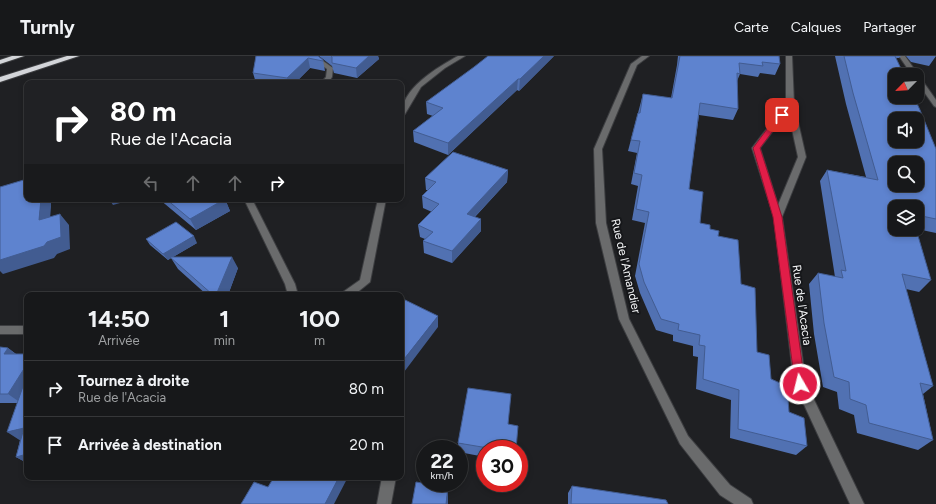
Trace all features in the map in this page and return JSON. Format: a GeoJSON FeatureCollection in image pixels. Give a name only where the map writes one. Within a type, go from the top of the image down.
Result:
{"type":"FeatureCollection","features":[{"type":"Feature","properties":{"kind":"highway"},"geometry":{"type":"LineString","coordinates":[[0,62],[20,56]]}},
{"type":"Feature","properties":{"kind":"highway"},"geometry":{"type":"LineString","coordinates":[[0,80],[74,56]]}},
{"type":"Feature","properties":{"kind":"street"},"geometry":{"type":"LineString","coordinates":[[312,56],[321,60],[330,68],[329,77],[326,80]]}},
{"type":"Feature","properties":{"kind":"street"},"geometry":{"type":"LineString","coordinates":[[404,109],[418,86],[442,66],[462,56]]}},
{"type":"Feature","properties":{"kind":"street","name":"Rue de l'Amandier"},"geometry":{"type":"LineString","coordinates":[[646,56],[634,64],[598,149],[601,223],[624,319],[684,440],[726,490],[746,504]]}},
{"type":"Feature","properties":{"kind":"street","name":"Rue de l'Acacia"},"geometry":{"type":"LineString","coordinates":[[778,217],[802,156],[790,104],[789,56]]}},
{"type":"Feature","properties":{"kind":"street"},"geometry":{"type":"LineString","coordinates":[[902,56],[910,68]]}},
{"type":"Feature","properties":{"kind":"street"},"geometry":{"type":"LineString","coordinates":[[924,88],[936,105]]}},
{"type":"Feature","properties":{"kind":"street","name":"Rue de l'Acacia"},"geometry":{"type":"LineString","coordinates":[[790,104],[756,148],[778,217],[800,384],[857,504]]}},
{"type":"Feature","properties":{"kind":"street"},"geometry":{"type":"LineString","coordinates":[[249,202],[290,284],[292,292]]}},
{"type":"Feature","properties":{"kind":"street"},"geometry":{"type":"LineString","coordinates":[[350,292],[365,282],[381,202]]}},
{"type":"Feature","properties":{"kind":"street"},"geometry":{"type":"LineString","coordinates":[[0,330],[24,330]]}},
{"type":"Feature","properties":{"kind":"street"},"geometry":{"type":"LineString","coordinates":[[384,504],[388,480]]}},
{"type":"Feature","properties":{"kind":"building"},"geometry":{"type":"Polygon","coordinates":[[[256,56],[318,56],[323,61],[308,58],[287,78],[253,73],[256,56]]]}},
{"type":"Feature","properties":{"kind":"building"},"geometry":{"type":"Polygon","coordinates":[[[331,56],[369,56],[356,68],[332,63],[331,56]]]}},
{"type":"Feature","properties":{"kind":"building"},"geometry":{"type":"Polygon","coordinates":[[[488,56],[544,56],[448,143],[413,131],[443,108],[426,102],[488,56]]]}},
{"type":"Feature","properties":{"kind":"building"},"geometry":{"type":"Polygon","coordinates":[[[680,56],[779,56],[780,64],[762,62],[763,66],[739,63],[740,74],[737,73],[738,109],[700,103],[689,189],[703,192],[700,223],[710,225],[710,229],[719,231],[718,236],[738,240],[741,284],[755,288],[757,352],[769,355],[771,379],[787,386],[789,412],[804,418],[807,446],[738,429],[739,390],[703,379],[705,346],[699,345],[700,335],[678,330],[679,324],[661,319],[644,282],[639,264],[649,212],[636,209],[642,175],[634,173],[640,141],[631,140],[638,113],[640,113],[643,94],[672,98],[680,56]]]}},
{"type":"Feature","properties":{"kind":"building"},"geometry":{"type":"Polygon","coordinates":[[[844,56],[895,56],[901,68],[888,68],[888,104],[917,104],[921,112],[888,112],[888,148],[924,148],[924,120],[936,149],[936,219],[924,216],[924,200],[888,200],[888,236],[918,236],[931,280],[902,274],[933,386],[920,383],[933,440],[869,423],[866,405],[850,399],[849,382],[834,377],[824,323],[818,273],[843,278],[841,270],[846,271],[827,170],[878,180],[844,56]]]}},
{"type":"Feature","properties":{"kind":"building"},"geometry":{"type":"Polygon","coordinates":[[[453,152],[508,170],[467,214],[481,219],[452,251],[423,241],[433,232],[418,225],[439,204],[422,196],[436,182],[425,178],[453,152]]]}},
{"type":"Feature","properties":{"kind":"building"},"geometry":{"type":"Polygon","coordinates":[[[24,180],[24,202],[41,202],[39,220],[60,214],[61,237],[47,242],[44,246],[0,260],[0,187],[24,180]]]}},
{"type":"Feature","properties":{"kind":"building"},"geometry":{"type":"Polygon","coordinates":[[[170,202],[220,202],[190,219],[170,202]]]}},
{"type":"Feature","properties":{"kind":"building"},"geometry":{"type":"Polygon","coordinates":[[[176,222],[194,236],[163,254],[146,239],[176,222]]]}},
{"type":"Feature","properties":{"kind":"building"},"geometry":{"type":"Polygon","coordinates":[[[170,257],[232,257],[217,292],[210,292],[170,257]]]}},
{"type":"Feature","properties":{"kind":"building"},"geometry":{"type":"Polygon","coordinates":[[[404,299],[438,316],[404,359],[404,299]]]}},
{"type":"Feature","properties":{"kind":"building"},"geometry":{"type":"Polygon","coordinates":[[[0,347],[8,348],[4,354],[24,354],[24,369],[8,394],[0,394],[0,347]]]}},
{"type":"Feature","properties":{"kind":"building"},"geometry":{"type":"Polygon","coordinates":[[[24,384],[24,428],[7,432],[24,384]]]}},
{"type":"Feature","properties":{"kind":"building"},"geometry":{"type":"Polygon","coordinates":[[[468,388],[511,394],[508,424],[518,426],[517,440],[476,440],[476,446],[468,445],[468,440],[459,440],[468,388]]]}},
{"type":"Feature","properties":{"kind":"building"},"geometry":{"type":"Polygon","coordinates":[[[24,428],[24,455],[16,457],[24,428]]]}},
{"type":"Feature","properties":{"kind":"building"},"geometry":{"type":"Polygon","coordinates":[[[272,480],[337,480],[325,504],[241,504],[254,482],[268,487],[272,480]]]}},
{"type":"Feature","properties":{"kind":"building"},"geometry":{"type":"Polygon","coordinates":[[[416,482],[416,492],[447,492],[446,504],[412,504],[416,482]]]}},
{"type":"Feature","properties":{"kind":"building"},"geometry":{"type":"Polygon","coordinates":[[[572,486],[666,500],[668,504],[571,504],[572,486]]]}},
{"type":"Feature","properties":{"kind":"route"},"geometry":{"type":"LineString","coordinates":[[782,115],[756,148],[778,217],[800,384]]}}]}
